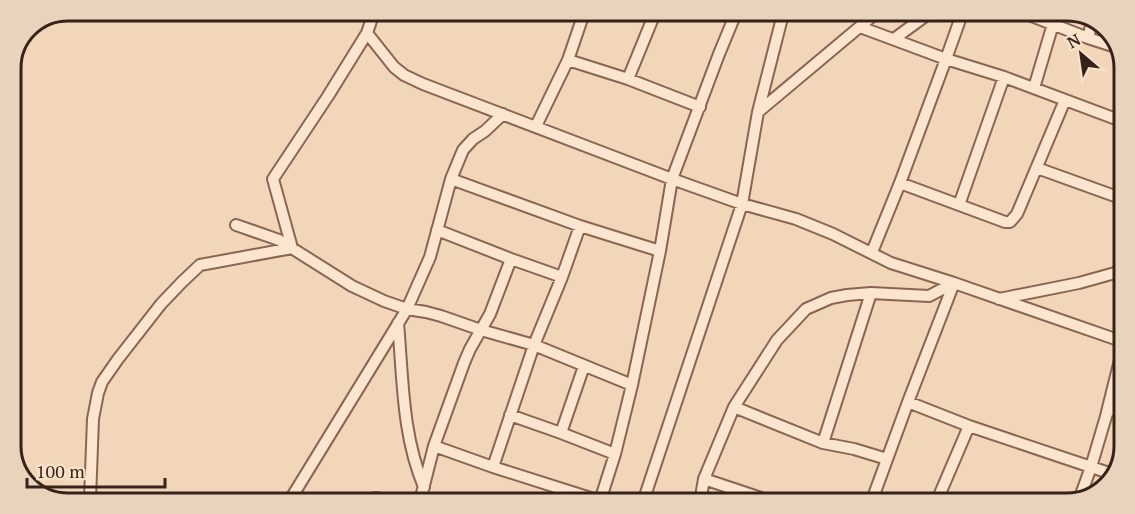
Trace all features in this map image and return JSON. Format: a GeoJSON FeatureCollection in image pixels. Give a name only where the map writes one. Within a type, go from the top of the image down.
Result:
{"type":"FeatureCollection","features":[{"type":"Feature","properties":{"kind":"street"},"geometry":{"type":"LineString","coordinates":[[292,248],[273,179],[328,96],[367,33],[371,21]]}},
{"type":"Feature","properties":{"kind":"street"},"geometry":{"type":"LineString","coordinates":[[536,126],[568,60],[581,21]]}},
{"type":"Feature","properties":{"kind":"street"},"geometry":{"type":"LineString","coordinates":[[628,79],[652,21]]}},
{"type":"Feature","properties":{"kind":"street"},"geometry":{"type":"LineString","coordinates":[[603,493],[632,385],[672,179],[733,21]]}},
{"type":"Feature","properties":{"kind":"street"},"geometry":{"type":"LineString","coordinates":[[646,493],[742,204],[758,112],[781,21]]}},
{"type":"Feature","properties":{"kind":"street"},"geometry":{"type":"LineString","coordinates":[[758,112],[867,21]]}},
{"type":"Feature","properties":{"kind":"street"},"geometry":{"type":"LineString","coordinates":[[894,39],[918,21]]}},
{"type":"Feature","properties":{"kind":"street"},"geometry":{"type":"LineString","coordinates":[[872,252],[960,21]]}},
{"type":"Feature","properties":{"kind":"street"},"geometry":{"type":"LineString","coordinates":[[1045,21],[1107,44]]}},
{"type":"Feature","properties":{"kind":"street"},"geometry":{"type":"LineString","coordinates":[[1034,88],[1053,24]]}},
{"type":"Feature","properties":{"kind":"street"},"geometry":{"type":"LineString","coordinates":[[860,27],[1114,118]]}},
{"type":"Feature","properties":{"kind":"street"},"geometry":{"type":"LineString","coordinates":[[1088,38],[1091,28]]}},
{"type":"Feature","properties":{"kind":"street"},"geometry":{"type":"LineString","coordinates":[[367,33],[394,67],[404,75],[423,84],[672,179],[742,204],[796,219],[872,252],[891,263],[1114,339]]}},
{"type":"Feature","properties":{"kind":"street"},"geometry":{"type":"LineString","coordinates":[[568,60],[628,79],[700,107]]}},
{"type":"Feature","properties":{"kind":"street"},"geometry":{"type":"LineString","coordinates":[[959,204],[1004,77]]}},
{"type":"Feature","properties":{"kind":"street"},"geometry":{"type":"LineString","coordinates":[[900,183],[1010,222],[1017,214],[1065,100]]}},
{"type":"Feature","properties":{"kind":"street"},"geometry":{"type":"LineString","coordinates":[[294,493],[407,309],[430,257],[451,179],[463,150],[502,114]]}},
{"type":"Feature","properties":{"kind":"street"},"geometry":{"type":"LineString","coordinates":[[1037,168],[1114,196]]}},
{"type":"Feature","properties":{"kind":"street"},"geometry":{"type":"LineString","coordinates":[[451,179],[580,226],[660,250]]}},
{"type":"Feature","properties":{"kind":"street"},"geometry":{"type":"LineString","coordinates":[[236,225],[279,240],[352,286],[384,301],[534,345],[632,385]]}},
{"type":"Feature","properties":{"kind":"street"},"geometry":{"type":"LineString","coordinates":[[493,467],[534,345],[580,226]]}},
{"type":"Feature","properties":{"kind":"street"},"geometry":{"type":"LineString","coordinates":[[436,230],[562,277]]}},
{"type":"Feature","properties":{"kind":"street"},"geometry":{"type":"LineString","coordinates":[[90,493],[93,419],[102,382],[161,304],[200,265],[292,248]]}},
{"type":"Feature","properties":{"kind":"street"},"geometry":{"type":"LineString","coordinates":[[422,493],[434,446],[464,363],[493,305],[511,259]]}},
{"type":"Feature","properties":{"kind":"street"},"geometry":{"type":"LineString","coordinates":[[999,299],[1079,283],[1114,273]]}},
{"type":"Feature","properties":{"kind":"street"},"geometry":{"type":"LineString","coordinates":[[702,493],[704,479],[734,407],[777,340],[806,309],[831,298],[871,293],[929,296],[954,283]]}},
{"type":"Feature","properties":{"kind":"street"},"geometry":{"type":"LineString","coordinates":[[875,493],[954,283]]}},
{"type":"Feature","properties":{"kind":"street"},"geometry":{"type":"LineString","coordinates":[[823,443],[871,293]]}},
{"type":"Feature","properties":{"kind":"street"},"geometry":{"type":"LineString","coordinates":[[398,323],[405,417],[414,462],[424,487]]}},
{"type":"Feature","properties":{"kind":"street"},"geometry":{"type":"LineString","coordinates":[[561,433],[584,366]]}},
{"type":"Feature","properties":{"kind":"street"},"geometry":{"type":"LineString","coordinates":[[1083,490],[1114,384]]}},
{"type":"Feature","properties":{"kind":"street"},"geometry":{"type":"LineString","coordinates":[[908,402],[969,426],[1106,471]]}},
{"type":"Feature","properties":{"kind":"street"},"geometry":{"type":"LineString","coordinates":[[734,407],[823,443],[887,459]]}},
{"type":"Feature","properties":{"kind":"street"},"geometry":{"type":"LineString","coordinates":[[1107,413],[1114,407]]}},
{"type":"Feature","properties":{"kind":"street"},"geometry":{"type":"LineString","coordinates":[[510,415],[615,454]]}},
{"type":"Feature","properties":{"kind":"street"},"geometry":{"type":"LineString","coordinates":[[940,493],[969,426]]}},
{"type":"Feature","properties":{"kind":"street"},"geometry":{"type":"LineString","coordinates":[[434,446],[575,493]]}},
{"type":"Feature","properties":{"kind":"street"},"geometry":{"type":"LineString","coordinates":[[704,479],[746,493]]}}]}
